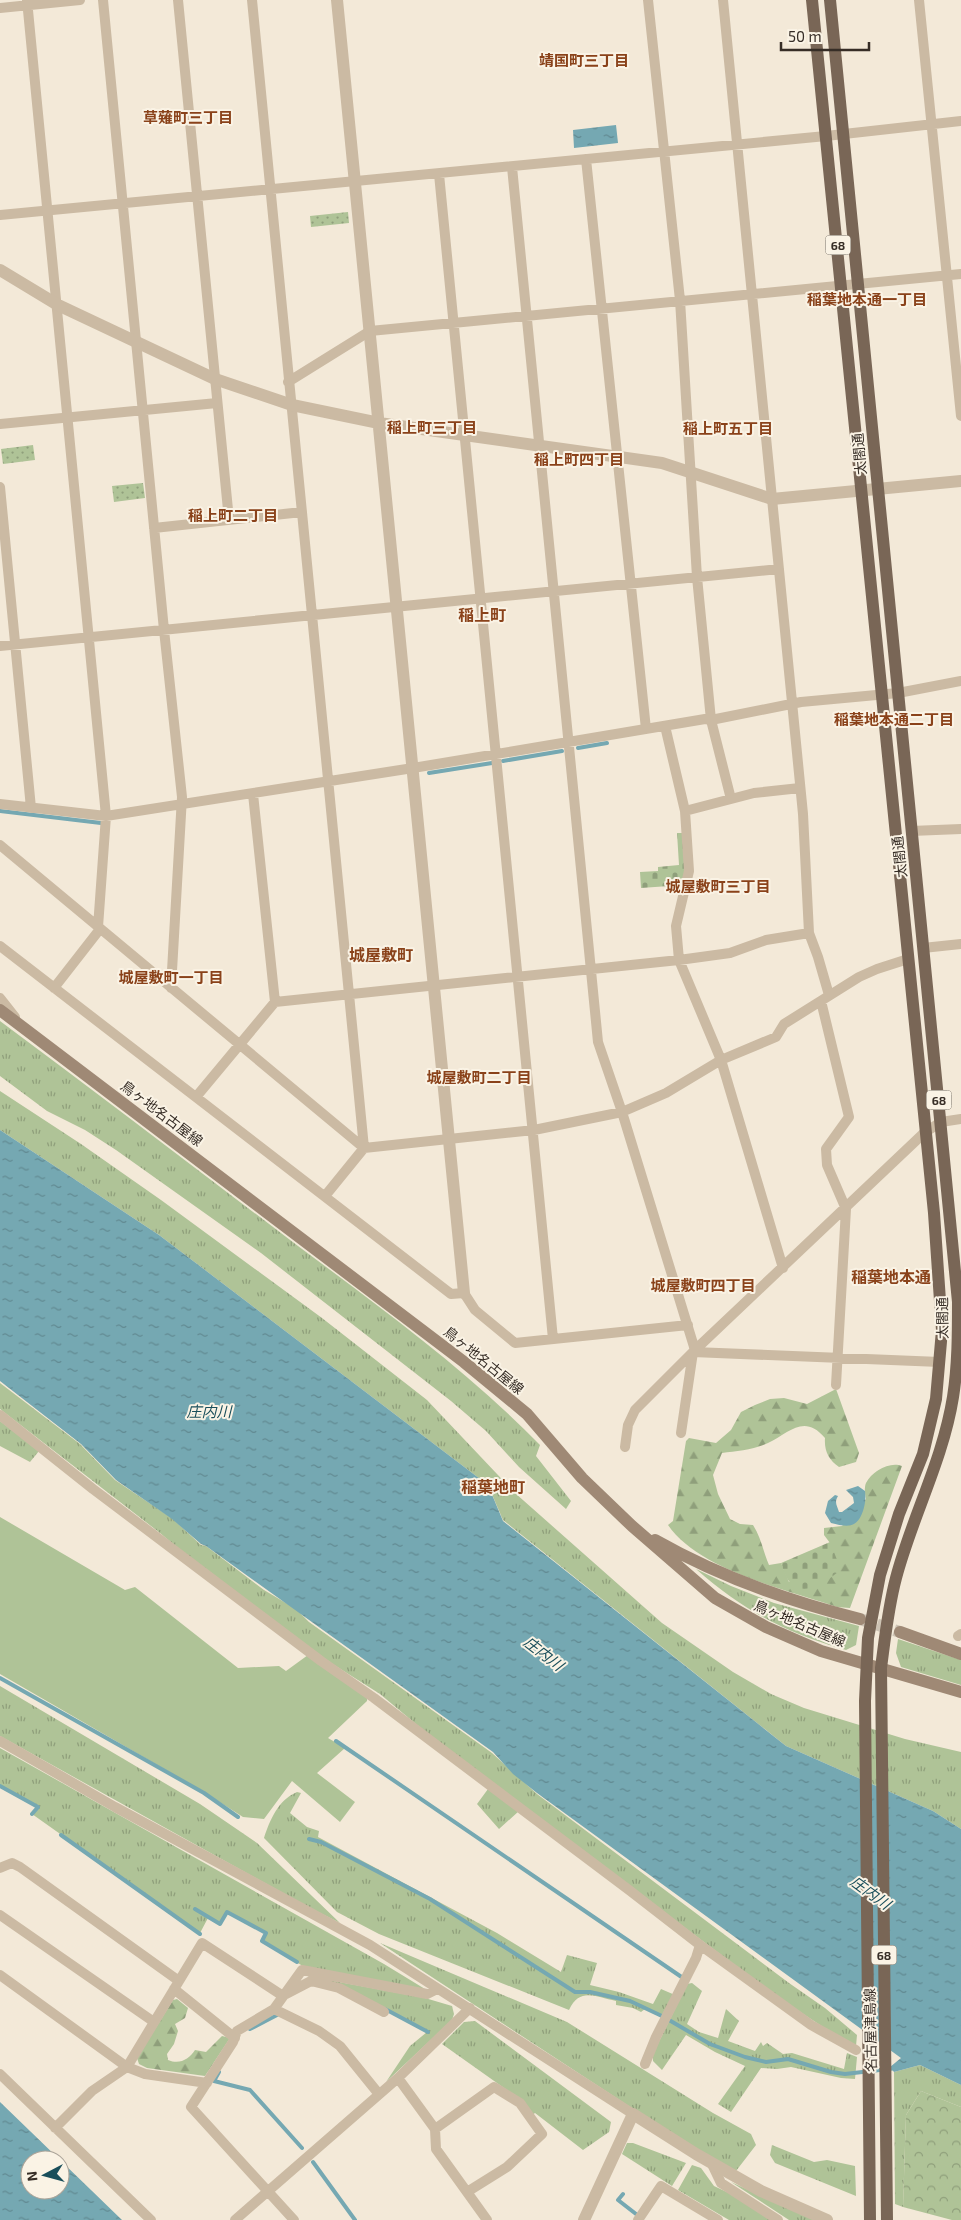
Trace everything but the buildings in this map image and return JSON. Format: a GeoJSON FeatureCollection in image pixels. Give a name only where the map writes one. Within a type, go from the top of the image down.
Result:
{"type":"FeatureCollection","features":[{"type":"Feature","properties":{"kind":"main road","name":"太閤通"},"geometry":{"type":"LineString","coordinates":[[812,0],[908,959],[939,1278],[942,1330],[936,1399],[923,1454],[912,1486],[898,1514],[880,1575],[868,1638],[865,1701]]}},
{"type":"Feature","properties":{"kind":"main road","name":"太閤通"},"geometry":{"type":"LineString","coordinates":[[830,0],[958,1302],[959,1354],[953,1397],[938,1457],[896,1578],[887,1620],[881,1702]]}},
{"type":"Feature","properties":{"kind":"main road","name":"鳥ヶ地名古屋線"},"geometry":{"type":"LineString","coordinates":[[0,1010],[464,1362],[527,1414],[582,1478],[632,1526],[714,1598],[740,1614],[821,1652],[961,1692]]}},
{"type":"Feature","properties":{"kind":"main road"},"geometry":{"type":"LineString","coordinates":[[632,1526],[685,1557],[726,1576],[810,1606],[860,1619]]}},
{"type":"Feature","properties":{"kind":"main road"},"geometry":{"type":"LineString","coordinates":[[900,1632],[961,1654]]}},
{"type":"Feature","properties":{"kind":"main road","name":"名古屋津島線"},"geometry":{"type":"LineString","coordinates":[[865,1701],[870,2220]]}},
{"type":"Feature","properties":{"kind":"main road","name":"名古屋津島線"},"geometry":{"type":"LineString","coordinates":[[881,1702],[887,2214]]}},
{"type":"Feature","properties":{"kind":"street"},"geometry":{"type":"LineString","coordinates":[[0,8],[28,3],[80,0]]}},
{"type":"Feature","properties":{"kind":"street"},"geometry":{"type":"LineString","coordinates":[[103,0],[182,805],[171,988]]}},
{"type":"Feature","properties":{"kind":"street"},"geometry":{"type":"LineString","coordinates":[[178,0],[228,520]]}},
{"type":"Feature","properties":{"kind":"street"},"geometry":{"type":"LineString","coordinates":[[252,0],[364,1148]]}},
{"type":"Feature","properties":{"kind":"street"},"geometry":{"type":"LineString","coordinates":[[337,0],[464,1292],[475,1310],[515,1343],[688,1325]]}},
{"type":"Feature","properties":{"kind":"street"},"geometry":{"type":"LineString","coordinates":[[648,0],[680,300],[696,577],[711,720],[731,799]]}},
{"type":"Feature","properties":{"kind":"street"},"geometry":{"type":"LineString","coordinates":[[723,0],[800,788],[809,933],[815,948],[849,1117],[826,1149],[827,1165],[846,1209],[836,1385]]}},
{"type":"Feature","properties":{"kind":"street"},"geometry":{"type":"LineString","coordinates":[[919,0],[961,416]]}},
{"type":"Feature","properties":{"kind":"street"},"geometry":{"type":"LineString","coordinates":[[28,3],[106,816],[99,928],[54,988]]}},
{"type":"Feature","properties":{"kind":"street"},"geometry":{"type":"LineString","coordinates":[[0,215],[737,145],[961,121]]}},
{"type":"Feature","properties":{"kind":"street"},"geometry":{"type":"LineString","coordinates":[[586,159],[646,729]]}},
{"type":"Feature","properties":{"kind":"street"},"geometry":{"type":"LineString","coordinates":[[512,166],[598,1042],[622,1112],[688,1325],[694,1351],[681,1433]]}},
{"type":"Feature","properties":{"kind":"street"},"geometry":{"type":"LineString","coordinates":[[438,174],[519,976],[553,1339]]}},
{"type":"Feature","properties":{"kind":"street"},"geometry":{"type":"LineString","coordinates":[[0,270],[58,305],[136,342],[215,378],[292,405],[379,423],[662,462],[772,499],[961,481]]}},
{"type":"Feature","properties":{"kind":"street"},"geometry":{"type":"LineString","coordinates":[[288,382],[370,331],[961,274]]}},
{"type":"Feature","properties":{"kind":"street"},"geometry":{"type":"LineString","coordinates":[[0,424],[217,403]]}},
{"type":"Feature","properties":{"kind":"street"},"geometry":{"type":"LineString","coordinates":[[0,487],[31,808]]}},
{"type":"Feature","properties":{"kind":"street"},"geometry":{"type":"LineString","coordinates":[[154,528],[302,512]]}},
{"type":"Feature","properties":{"kind":"street"},"geometry":{"type":"LineString","coordinates":[[0,646],[779,569]]}},
{"type":"Feature","properties":{"kind":"street"},"geometry":{"type":"LineString","coordinates":[[0,804],[106,816],[253,794],[327,780],[413,768],[705,719],[711,720],[791,705],[882,694],[898,694],[961,681]]}},
{"type":"Feature","properties":{"kind":"street"},"geometry":{"type":"LineString","coordinates":[[665,726],[685,811],[689,871],[676,926],[679,960],[721,1060],[783,1268]]}},
{"type":"Feature","properties":{"kind":"street"},"geometry":{"type":"LineString","coordinates":[[685,811],[754,793],[800,788]]}},
{"type":"Feature","properties":{"kind":"street"},"geometry":{"type":"LineString","coordinates":[[253,794],[276,1002]]}},
{"type":"Feature","properties":{"kind":"street"},"geometry":{"type":"LineString","coordinates":[[911,831],[961,829]]}},
{"type":"Feature","properties":{"kind":"street"},"geometry":{"type":"LineString","coordinates":[[0,846],[364,1148]]}},
{"type":"Feature","properties":{"kind":"street"},"geometry":{"type":"LineString","coordinates":[[196,1097],[276,1002],[679,960],[730,953],[766,940],[809,933]]}},
{"type":"Feature","properties":{"kind":"street"},"geometry":{"type":"LineString","coordinates":[[923,948],[961,944]]}},
{"type":"Feature","properties":{"kind":"street"},"geometry":{"type":"LineString","coordinates":[[0,946],[451,1294],[464,1292]]}},
{"type":"Feature","properties":{"kind":"street"},"geometry":{"type":"LineString","coordinates":[[325,1196],[364,1148],[534,1130],[622,1112],[666,1093],[721,1060],[776,1037],[784,1024],[876,968],[908,959]]}},
{"type":"Feature","properties":{"kind":"street"},"geometry":{"type":"LineString","coordinates":[[0,998],[22,1026]]}},
{"type":"Feature","properties":{"kind":"street"},"geometry":{"type":"LineString","coordinates":[[625,1447],[628,1425],[635,1410],[694,1351],[924,1134],[941,1122],[961,1119]]}},
{"type":"Feature","properties":{"kind":"street"},"geometry":{"type":"LineString","coordinates":[[694,1351],[940,1362]]}},
{"type":"Feature","properties":{"kind":"street"},"geometry":{"type":"LineString","coordinates":[[0,1416],[94,1489],[700,1945],[811,2025],[856,2050]]}},
{"type":"Feature","properties":{"kind":"street"},"geometry":{"type":"LineString","coordinates":[[0,1741],[115,1807],[370,1945],[711,2162],[761,2191],[827,2220]]}},
{"type":"Feature","properties":{"kind":"street"},"geometry":{"type":"LineString","coordinates":[[0,1868],[12,1863],[20,1867],[177,1985],[235,2038]]}},
{"type":"Feature","properties":{"kind":"street"},"geometry":{"type":"LineString","coordinates":[[0,1915],[154,2022]]}},
{"type":"Feature","properties":{"kind":"street"},"geometry":{"type":"LineString","coordinates":[[55,2128],[92,2091],[127,2067],[202,1943],[284,1995]]}},
{"type":"Feature","properties":{"kind":"street"},"geometry":{"type":"LineString","coordinates":[[645,2064],[656,2037],[696,1958],[700,1945]]}},
{"type":"Feature","properties":{"kind":"street"},"geometry":{"type":"LineString","coordinates":[[294,2220],[191,2107],[207,2084],[238,2031],[274,2009],[302,1970],[427,1994],[438,1989]]}},
{"type":"Feature","properties":{"kind":"street"},"geometry":{"type":"LineString","coordinates":[[0,1974],[127,2067],[145,2074],[207,2084]]}},
{"type":"Feature","properties":{"kind":"street"},"geometry":{"type":"LineString","coordinates":[[284,1995],[312,1980],[339,1988],[384,2012]]}},
{"type":"Feature","properties":{"kind":"street"},"geometry":{"type":"LineString","coordinates":[[235,2220],[378,2093],[398,2078],[470,2008]]}},
{"type":"Feature","properties":{"kind":"street"},"geometry":{"type":"LineString","coordinates":[[274,2009],[319,2031],[340,2046],[378,2093]]}},
{"type":"Feature","properties":{"kind":"street"},"geometry":{"type":"LineString","coordinates":[[0,2074],[151,2220]]}},
{"type":"Feature","properties":{"kind":"street"},"geometry":{"type":"LineString","coordinates":[[398,2078],[434,2129],[436,2149],[487,2220]]}},
{"type":"Feature","properties":{"kind":"street"},"geometry":{"type":"LineString","coordinates":[[434,2129],[494,2087],[520,2103],[542,2134],[507,2167],[467,2192]]}},
{"type":"Feature","properties":{"kind":"street"},"geometry":{"type":"LineString","coordinates":[[584,2220],[633,2114]]}},
{"type":"Feature","properties":{"kind":"street"},"geometry":{"type":"LineString","coordinates":[[711,2162],[721,2183],[778,2220]]}},
{"type":"Feature","properties":{"kind":"street"},"geometry":{"type":"LineString","coordinates":[[638,2220],[661,2186],[718,2220]]}},
{"type":"Feature","properties":{"kind":"green space"},"geometry":{"type":"Polygon","coordinates":[[[348,212],[349,223],[311,227],[310,216],[348,212]]]}},
{"type":"Feature","properties":{"kind":"green space"},"geometry":{"type":"Polygon","coordinates":[[[33,445],[35,460],[3,464],[1,449],[33,445]]]}},
{"type":"Feature","properties":{"kind":"green space"},"geometry":{"type":"Polygon","coordinates":[[[143,483],[145,498],[114,502],[112,486],[143,483]]]}},
{"type":"Feature","properties":{"kind":"green space"},"geometry":{"type":"Polygon","coordinates":[[[677,833],[683,833],[685,871],[683,885],[641,888],[640,872],[658,871],[658,867],[679,865],[677,833]]]}},
{"type":"Feature","properties":{"kind":"green space"},"geometry":{"type":"Polygon","coordinates":[[[0,1021],[392,1316],[453,1365],[512,1417],[540,1445],[536,1456],[571,1501],[566,1509],[519,1467],[486,1431],[451,1401],[261,1253],[116,1150],[85,1130],[47,1111],[0,1076],[0,1021]]]}},
{"type":"Feature","properties":{"kind":"green space"},"geometry":{"type":"Polygon","coordinates":[[[0,1091],[81,1144],[161,1200],[322,1318],[427,1400],[515,1493],[662,1623],[733,1672],[771,1694],[804,1708],[905,1739],[961,1752],[961,1829],[933,1811],[786,1746],[503,1520],[488,1485],[159,1235],[0,1130],[0,1091]]]}},
{"type":"Feature","properties":{"kind":"green space"},"geometry":{"type":"Polygon","coordinates":[[[0,1383],[80,1444],[115,1480],[173,1519],[201,1545],[206,1546],[264,1590],[296,1609],[309,1622],[492,1753],[537,1794],[825,2008],[857,2035],[856,2046],[776,1996],[441,1745],[380,1694],[331,1663],[204,1570],[160,1533],[0,1409],[0,1383]]]}},
{"type":"Feature","properties":{"kind":"green space"},"geometry":{"type":"Polygon","coordinates":[[[836,1389],[859,1453],[856,1462],[839,1467],[828,1455],[825,1447],[825,1438],[810,1427],[803,1426],[796,1427],[757,1447],[722,1453],[713,1475],[718,1494],[730,1519],[740,1524],[753,1525],[769,1565],[781,1563],[789,1582],[830,1543],[824,1535],[824,1528],[842,1526],[866,1499],[865,1485],[872,1475],[887,1466],[902,1466],[850,1608],[837,1607],[794,1593],[722,1566],[682,1541],[668,1525],[673,1521],[686,1441],[689,1438],[716,1443],[731,1430],[741,1412],[755,1405],[770,1399],[784,1398],[807,1404],[836,1389]]]}},
{"type":"Feature","properties":{"kind":"green space"},"geometry":{"type":"Polygon","coordinates":[[[0,1421],[39,1451],[30,1462],[0,1446],[0,1421]]]}},
{"type":"Feature","properties":{"kind":"green space"},"geometry":{"type":"Polygon","coordinates":[[[0,1517],[125,1590],[135,1587],[238,1668],[279,1666],[286,1671],[308,1655],[367,1697],[367,1701],[328,1738],[345,1748],[317,1773],[355,1802],[340,1822],[292,1781],[264,1819],[243,1817],[204,1792],[0,1674],[0,1517]]]}},
{"type":"Feature","properties":{"kind":"green space"},"geometry":{"type":"Polygon","coordinates":[[[830,1542],[841,1570],[822,1583],[808,1589],[801,1589],[789,1581],[781,1563],[830,1542]]]}},
{"type":"Feature","properties":{"kind":"green space"},"geometry":{"type":"Polygon","coordinates":[[[696,1569],[731,1586],[774,1603],[859,1626],[856,1645],[846,1650],[784,1628],[748,1609],[696,1569]]]}},
{"type":"Feature","properties":{"kind":"green space"},"geometry":{"type":"Polygon","coordinates":[[[898,1639],[961,1660],[961,1685],[901,1667],[896,1653],[898,1639]]]}},
{"type":"Feature","properties":{"kind":"green space"},"geometry":{"type":"Polygon","coordinates":[[[0,1686],[200,1804],[257,1843],[340,1923],[0,1736],[0,1686]]]}},
{"type":"Feature","properties":{"kind":"green space"},"geometry":{"type":"Polygon","coordinates":[[[0,1748],[384,1964],[425,1989],[306,1968],[262,1941],[266,1932],[227,1912],[220,1924],[208,1918],[200,1933],[32,1814],[38,1807],[0,1786],[0,1748]]]}},
{"type":"Feature","properties":{"kind":"green space"},"geometry":{"type":"Polygon","coordinates":[[[488,1789],[519,1811],[499,1829],[477,1804],[488,1789]]]}},
{"type":"Feature","properties":{"kind":"green space"},"geometry":{"type":"Polygon","coordinates":[[[297,1792],[301,1793],[290,1813],[307,1827],[319,1831],[318,1837],[497,1933],[561,1972],[567,1955],[597,1963],[590,1985],[619,1992],[653,2004],[661,1989],[675,1995],[663,2018],[645,2009],[641,2012],[633,2008],[616,2005],[616,2001],[589,1995],[578,1998],[569,2010],[379,1934],[337,1912],[264,1838],[272,1818],[280,1805],[297,1792]]]}},
{"type":"Feature","properties":{"kind":"green space"},"geometry":{"type":"Polygon","coordinates":[[[380,1943],[567,2022],[713,2113],[751,2134],[756,2145],[736,2171],[682,2141],[380,1943]]]}},
{"type":"Feature","properties":{"kind":"green space"},"geometry":{"type":"Polygon","coordinates":[[[307,1976],[425,1998],[452,2006],[454,2014],[452,2020],[386,2082],[410,2046],[427,2032],[341,1985],[307,1976]]]}},
{"type":"Feature","properties":{"kind":"green space"},"geometry":{"type":"Polygon","coordinates":[[[692,1983],[702,1991],[687,2024],[699,2032],[718,2038],[726,2009],[739,2021],[728,2041],[755,2051],[761,2042],[763,2046],[767,2043],[783,2054],[792,2053],[844,2069],[847,2053],[857,2057],[855,2079],[841,2078],[791,2067],[777,2069],[761,2068],[731,2112],[718,2104],[745,2066],[715,2052],[686,2035],[662,2070],[653,2061],[653,2054],[687,1984],[692,1983]]]}},
{"type":"Feature","properties":{"kind":"green space"},"geometry":{"type":"Polygon","coordinates":[[[177,1999],[188,2008],[185,2018],[175,2024],[178,2031],[174,2044],[167,2054],[168,2060],[176,2062],[184,2060],[195,2050],[206,2052],[222,2036],[230,2038],[205,2076],[147,2068],[139,2064],[137,2058],[173,2000],[177,1999]]]}},
{"type":"Feature","properties":{"kind":"green space"},"geometry":{"type":"Polygon","coordinates":[[[475,2021],[611,2122],[609,2132],[583,2150],[535,2113],[531,2116],[521,2100],[442,2044],[464,2022],[475,2021]]]}},
{"type":"Feature","properties":{"kind":"green space"},"geometry":{"type":"Polygon","coordinates":[[[920,2065],[961,2085],[961,2107],[921,2091],[906,2115],[903,2207],[895,2204],[894,2072],[920,2065]]]}},
{"type":"Feature","properties":{"kind":"green space"},"geometry":{"type":"Polygon","coordinates":[[[921,2091],[961,2107],[961,2220],[952,2220],[903,2207],[906,2115],[921,2091]]]}},
{"type":"Feature","properties":{"kind":"green space"},"geometry":{"type":"Polygon","coordinates":[[[627,2143],[633,2143],[686,2163],[672,2186],[622,2154],[627,2143]]]}},
{"type":"Feature","properties":{"kind":"green space"},"geometry":{"type":"Polygon","coordinates":[[[772,2145],[814,2162],[827,2160],[855,2166],[856,2196],[775,2163],[770,2155],[772,2145]]]}},
{"type":"Feature","properties":{"kind":"green space"},"geometry":{"type":"Polygon","coordinates":[[[692,2165],[701,2168],[714,2186],[731,2194],[771,2220],[729,2220],[678,2190],[692,2165]]]}},
{"type":"Feature","properties":{"kind":"green space"},"geometry":{"type":"Polygon","coordinates":[[[731,2182],[814,2220],[789,2220],[731,2182]]]}},
{"type":"Feature","properties":{"kind":"water"},"geometry":{"type":"Polygon","coordinates":[[[616,125],[618,143],[574,148],[573,130],[616,125]]]}},
{"type":"Feature","properties":{"kind":"water","name":"庄内川"},"geometry":{"type":"Polygon","coordinates":[[[0,1130],[159,1235],[488,1485],[503,1521],[786,1746],[933,1811],[961,1829],[961,2085],[920,2065],[894,2072],[890,2067],[901,2058],[537,1793],[513,1774],[493,1752],[201,1544],[172,1519],[116,1480],[81,1444],[0,1381],[0,1130]]]}},
{"type":"Feature","properties":{"kind":"water"},"geometry":{"type":"Polygon","coordinates":[[[858,1486],[865,1491],[865,1504],[861,1517],[854,1524],[847,1526],[831,1523],[825,1513],[828,1501],[835,1495],[838,1496],[836,1504],[839,1512],[842,1512],[854,1503],[853,1497],[846,1490],[858,1486]]]}},
{"type":"Feature","properties":{"kind":"water"},"geometry":{"type":"Polygon","coordinates":[[[0,2102],[50,2150],[20,2150],[20,2200],[70,2200],[70,2170],[122,2220],[0,2220],[0,2102]]]}},
{"type":"Feature","properties":{"kind":"waterway"},"geometry":{"type":"LineString","coordinates":[[578,748],[607,743]]}},
{"type":"Feature","properties":{"kind":"waterway"},"geometry":{"type":"LineString","coordinates":[[503,761],[562,751]]}},
{"type":"Feature","properties":{"kind":"waterway"},"geometry":{"type":"LineString","coordinates":[[429,773],[492,763]]}},
{"type":"Feature","properties":{"kind":"waterway"},"geometry":{"type":"LineString","coordinates":[[0,811],[101,823]]}},
{"type":"Feature","properties":{"kind":"waterway"},"geometry":{"type":"LineString","coordinates":[[0,1678],[204,1793],[238,1817]]}},
{"type":"Feature","properties":{"kind":"waterway"},"geometry":{"type":"LineString","coordinates":[[336,1741],[683,1978]]}},
{"type":"Feature","properties":{"kind":"waterway"},"geometry":{"type":"LineString","coordinates":[[0,1786],[38,1807],[32,1814]]}},
{"type":"Feature","properties":{"kind":"waterway"},"geometry":{"type":"LineString","coordinates":[[61,1835],[200,1934]]}},
{"type":"Feature","properties":{"kind":"waterway"},"geometry":{"type":"LineString","coordinates":[[309,1839],[321,1842],[430,1899],[575,1992],[590,1992],[630,2001],[664,2017]]}},
{"type":"Feature","properties":{"kind":"waterway"},"geometry":{"type":"LineString","coordinates":[[195,1909],[220,1924],[227,1912],[266,1933],[262,1941],[297,1962]]}},
{"type":"Feature","properties":{"kind":"waterway"},"geometry":{"type":"LineString","coordinates":[[385,2009],[428,2032]]}},
{"type":"Feature","properties":{"kind":"waterway"},"geometry":{"type":"LineString","coordinates":[[250,2029],[277,2015]]}},
{"type":"Feature","properties":{"kind":"waterway"},"geometry":{"type":"LineString","coordinates":[[669,2020],[710,2044],[745,2057],[766,2062],[788,2059],[831,2072],[845,2074],[897,2068]]}},
{"type":"Feature","properties":{"kind":"waterway"},"geometry":{"type":"LineString","coordinates":[[219,2072],[214,2081],[250,2090],[302,2148]]}},
{"type":"Feature","properties":{"kind":"waterway"},"geometry":{"type":"LineString","coordinates":[[313,2162],[355,2220]]}},
{"type":"Feature","properties":{"kind":"waterway"},"geometry":{"type":"LineString","coordinates":[[623,2194],[618,2200],[636,2214]]}},
{"type":"Feature","properties":{"kind":"tunnel"},"geometry":{"type":"LineString","coordinates":[[860,1619],[900,1632]]}},
{"type":"Feature","properties":{"kind":"district","name":"靖国町三丁目"},"geometry":{"type":"Point","coordinates":[584,60]}},
{"type":"Feature","properties":{"kind":"district","name":"草薙町三丁目"},"geometry":{"type":"Point","coordinates":[188,117]}},
{"type":"Feature","properties":{"kind":"district","name":"稲葉地本通一丁目"},"geometry":{"type":"Point","coordinates":[867,299]}},
{"type":"Feature","properties":{"kind":"district","name":"稲上町三丁目"},"geometry":{"type":"Point","coordinates":[432,427]}},
{"type":"Feature","properties":{"kind":"district","name":"稲上町五丁目"},"geometry":{"type":"Point","coordinates":[728,428]}},
{"type":"Feature","properties":{"kind":"district","name":"稲上町四丁目"},"geometry":{"type":"Point","coordinates":[579,459]}},
{"type":"Feature","properties":{"kind":"district","name":"稲上町二丁目"},"geometry":{"type":"Point","coordinates":[233,515]}},
{"type":"Feature","properties":{"kind":"district","name":"稲上町"},"geometry":{"type":"Point","coordinates":[482,614]}},
{"type":"Feature","properties":{"kind":"district","name":"稲葉地本通二丁目"},"geometry":{"type":"Point","coordinates":[894,719]}},
{"type":"Feature","properties":{"kind":"district","name":"城屋敷町三丁目"},"geometry":{"type":"Point","coordinates":[718,886]}},
{"type":"Feature","properties":{"kind":"district","name":"城屋敷町"},"geometry":{"type":"Point","coordinates":[381,954]}},
{"type":"Feature","properties":{"kind":"district","name":"城屋敷町一丁目"},"geometry":{"type":"Point","coordinates":[171,977]}},
{"type":"Feature","properties":{"kind":"district","name":"城屋敷町二丁目"},"geometry":{"type":"Point","coordinates":[479,1077]}},
{"type":"Feature","properties":{"kind":"district","name":"稲葉地本通"},"geometry":{"type":"Point","coordinates":[891,1276]}},
{"type":"Feature","properties":{"kind":"district","name":"城屋敷町四丁目"},"geometry":{"type":"Point","coordinates":[703,1285]}},
{"type":"Feature","properties":{"kind":"district","name":"稲葉地町"},"geometry":{"type":"Point","coordinates":[493,1486]}}]}
